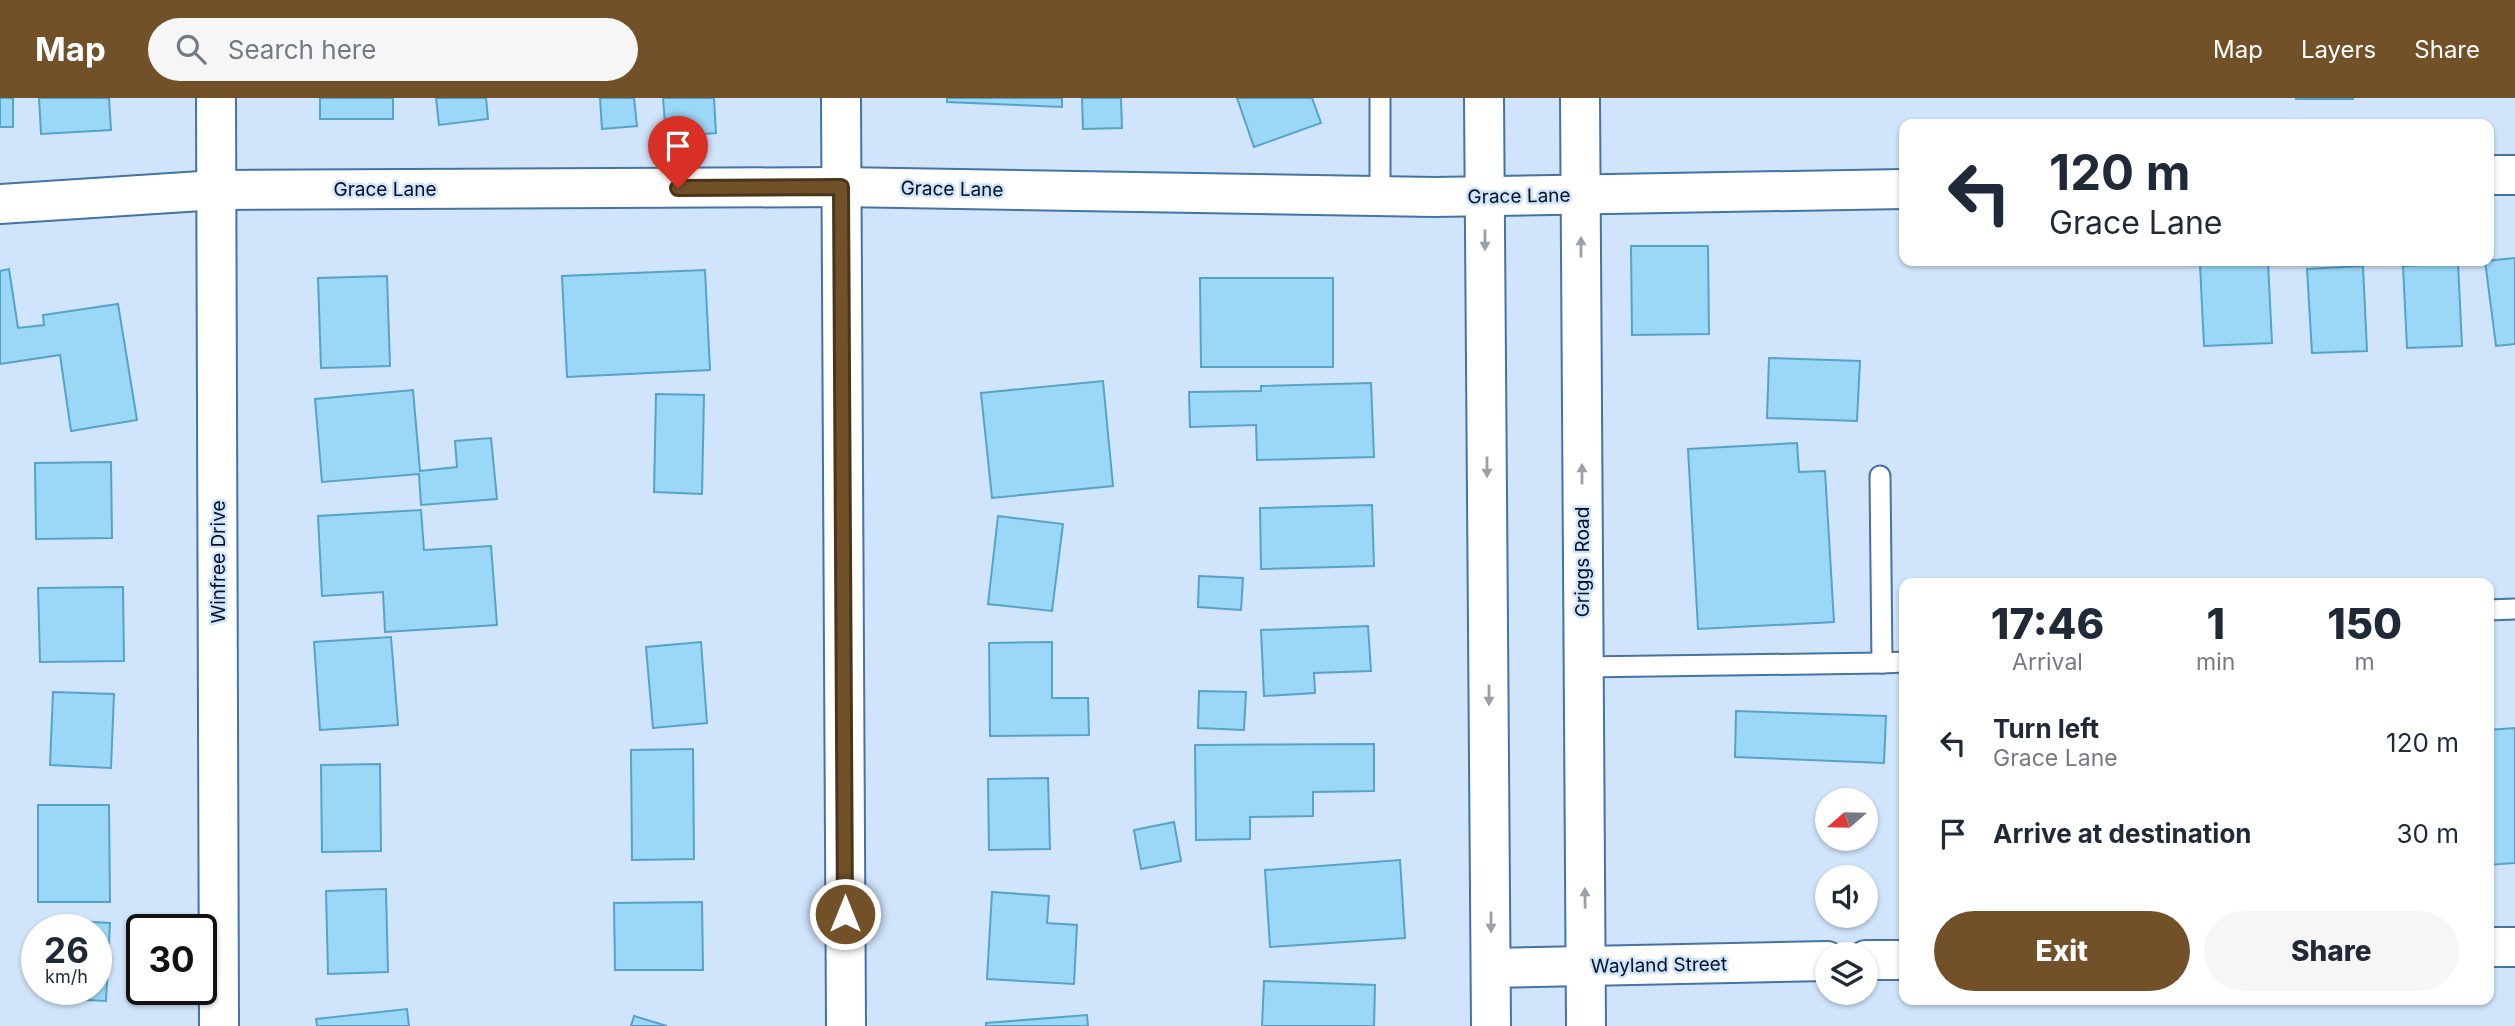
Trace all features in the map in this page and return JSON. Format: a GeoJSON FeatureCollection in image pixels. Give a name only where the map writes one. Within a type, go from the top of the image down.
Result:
{"type":"FeatureCollection","features":[{"type":"Feature","properties":{"kind":"street","name":"Winfree Drive"},"geometry":{"type":"LineString","coordinates":[[216,98],[219,1026]]}},
{"type":"Feature","properties":{"kind":"street"},"geometry":{"type":"LineString","coordinates":[[841,98],[846,1026]]}},
{"type":"Feature","properties":{"kind":"street"},"geometry":{"type":"LineString","coordinates":[[1484,98],[1491,1026]]}},
{"type":"Feature","properties":{"kind":"street","name":"Griggs Road"},"geometry":{"type":"LineString","coordinates":[[1580,98],[1586,1026]]}},
{"type":"Feature","properties":{"kind":"street"},"geometry":{"type":"LineString","coordinates":[[2494,175],[2515,175]]}},
{"type":"Feature","properties":{"kind":"street","name":"Grace Lane"},"geometry":{"type":"LineString","coordinates":[[0,204],[217,190],[841,187],[1485,197],[1899,188]]}},
{"type":"Feature","properties":{"kind":"street"},"geometry":{"type":"LineString","coordinates":[[2494,947],[2515,947]]}},
{"type":"Feature","properties":{"kind":"street"},"geometry":{"type":"LineString","coordinates":[[1878,960],[1899,960]]}},
{"type":"Feature","properties":{"kind":"street","name":"Wayland Street"},"geometry":{"type":"LineString","coordinates":[[1491,968],[1815,961]]}},
{"type":"Feature","properties":{"kind":"lane"},"geometry":{"type":"LineString","coordinates":[[1380,98],[1380,197]]}},
{"type":"Feature","properties":{"kind":"lane"},"geometry":{"type":"LineString","coordinates":[[1880,476],[1882,663]]}},
{"type":"Feature","properties":{"kind":"lane"},"geometry":{"type":"LineString","coordinates":[[2494,610],[2515,609]]}},
{"type":"Feature","properties":{"kind":"lane"},"geometry":{"type":"LineString","coordinates":[[1582,667],[1899,662]]}},
{"type":"Feature","properties":{"kind":"building"},"geometry":{"type":"Polygon","coordinates":[[[0,98],[13,98],[13,127],[0,127],[0,98]]]}},
{"type":"Feature","properties":{"kind":"building"},"geometry":{"type":"Polygon","coordinates":[[[39,98],[109,98],[111,130],[41,134],[39,98]]]}},
{"type":"Feature","properties":{"kind":"building"},"geometry":{"type":"Polygon","coordinates":[[[320,98],[393,98],[393,119],[320,119],[320,98]]]}},
{"type":"Feature","properties":{"kind":"building"},"geometry":{"type":"Polygon","coordinates":[[[436,98],[486,98],[488,119],[439,125],[436,98]]]}},
{"type":"Feature","properties":{"kind":"building"},"geometry":{"type":"Polygon","coordinates":[[[600,98],[634,98],[637,126],[602,129],[600,98]]]}},
{"type":"Feature","properties":{"kind":"building"},"geometry":{"type":"Polygon","coordinates":[[[663,98],[714,98],[716,133],[666,137],[663,98]]]}},
{"type":"Feature","properties":{"kind":"building"},"geometry":{"type":"Polygon","coordinates":[[[947,98],[1062,98],[1062,107],[947,102],[947,98]]]}},
{"type":"Feature","properties":{"kind":"building"},"geometry":{"type":"Polygon","coordinates":[[[1082,98],[1121,98],[1122,128],[1083,129],[1082,98]]]}},
{"type":"Feature","properties":{"kind":"building"},"geometry":{"type":"Polygon","coordinates":[[[1237,98],[1312,98],[1321,123],[1254,147],[1237,98]]]}},
{"type":"Feature","properties":{"kind":"building"},"geometry":{"type":"Polygon","coordinates":[[[2353,98],[2353,99],[2296,99],[2353,98]]]}},
{"type":"Feature","properties":{"kind":"building"},"geometry":{"type":"Polygon","coordinates":[[[1631,246],[1708,246],[1709,334],[1632,335],[1631,246]]]}},
{"type":"Feature","properties":{"kind":"building"},"geometry":{"type":"Polygon","coordinates":[[[2515,258],[2515,344],[2496,346],[2486,266],[2494,266],[2494,260],[2515,258]]]}},
{"type":"Feature","properties":{"kind":"building"},"geometry":{"type":"Polygon","coordinates":[[[2200,266],[2268,266],[2272,343],[2204,346],[2200,266]]]}},
{"type":"Feature","properties":{"kind":"building"},"geometry":{"type":"Polygon","coordinates":[[[2363,266],[2367,351],[2312,353],[2307,269],[2363,266]]]}},
{"type":"Feature","properties":{"kind":"building"},"geometry":{"type":"Polygon","coordinates":[[[2403,266],[2458,266],[2462,346],[2407,348],[2403,266]]]}},
{"type":"Feature","properties":{"kind":"building"},"geometry":{"type":"Polygon","coordinates":[[[9,269],[18,328],[44,325],[43,315],[118,304],[137,420],[71,431],[60,355],[0,364],[0,271],[9,269]]]}},
{"type":"Feature","properties":{"kind":"building"},"geometry":{"type":"Polygon","coordinates":[[[705,270],[710,370],[567,377],[562,276],[705,270]]]}},
{"type":"Feature","properties":{"kind":"building"},"geometry":{"type":"Polygon","coordinates":[[[387,276],[390,366],[321,368],[318,278],[387,276]]]}},
{"type":"Feature","properties":{"kind":"building"},"geometry":{"type":"Polygon","coordinates":[[[1200,278],[1333,278],[1333,367],[1201,367],[1200,278]]]}},
{"type":"Feature","properties":{"kind":"building"},"geometry":{"type":"Polygon","coordinates":[[[1769,358],[1860,361],[1857,421],[1767,418],[1769,358]]]}},
{"type":"Feature","properties":{"kind":"building"},"geometry":{"type":"Polygon","coordinates":[[[1103,381],[1113,486],[992,498],[981,393],[1103,381]]]}},
{"type":"Feature","properties":{"kind":"building"},"geometry":{"type":"Polygon","coordinates":[[[1371,383],[1374,457],[1257,460],[1256,425],[1190,427],[1189,392],[1261,391],[1261,386],[1371,383]]]}},
{"type":"Feature","properties":{"kind":"building"},"geometry":{"type":"Polygon","coordinates":[[[413,390],[420,471],[457,467],[455,441],[491,438],[497,499],[421,505],[419,474],[322,482],[315,399],[413,390]]]}},
{"type":"Feature","properties":{"kind":"building"},"geometry":{"type":"Polygon","coordinates":[[[656,394],[704,395],[702,494],[654,492],[656,394]]]}},
{"type":"Feature","properties":{"kind":"building"},"geometry":{"type":"Polygon","coordinates":[[[1797,443],[1799,472],[1825,471],[1834,622],[1698,629],[1688,449],[1797,443]]]}},
{"type":"Feature","properties":{"kind":"building"},"geometry":{"type":"Polygon","coordinates":[[[111,462],[112,538],[36,539],[35,463],[111,462]]]}},
{"type":"Feature","properties":{"kind":"building"},"geometry":{"type":"Polygon","coordinates":[[[1372,505],[1374,566],[1261,569],[1260,508],[1372,505]]]}},
{"type":"Feature","properties":{"kind":"building"},"geometry":{"type":"Polygon","coordinates":[[[421,510],[424,550],[491,546],[497,625],[385,632],[383,592],[322,596],[318,516],[421,510]]]}},
{"type":"Feature","properties":{"kind":"building"},"geometry":{"type":"Polygon","coordinates":[[[998,516],[1063,524],[1052,611],[988,604],[998,516]]]}},
{"type":"Feature","properties":{"kind":"building"},"geometry":{"type":"Polygon","coordinates":[[[1199,576],[1243,578],[1241,610],[1198,607],[1199,576]]]}},
{"type":"Feature","properties":{"kind":"building"},"geometry":{"type":"Polygon","coordinates":[[[123,587],[124,661],[40,662],[38,588],[123,587]]]}},
{"type":"Feature","properties":{"kind":"building"},"geometry":{"type":"Polygon","coordinates":[[[1368,626],[1371,671],[1314,673],[1315,693],[1264,696],[1261,630],[1368,626]]]}},
{"type":"Feature","properties":{"kind":"building"},"geometry":{"type":"Polygon","coordinates":[[[391,637],[398,725],[320,730],[314,642],[391,637]]]}},
{"type":"Feature","properties":{"kind":"building"},"geometry":{"type":"Polygon","coordinates":[[[701,642],[707,723],[653,728],[646,647],[701,642]]]}},
{"type":"Feature","properties":{"kind":"building"},"geometry":{"type":"Polygon","coordinates":[[[1052,642],[1052,698],[1088,698],[1089,735],[990,736],[989,643],[1052,642]]]}},
{"type":"Feature","properties":{"kind":"building"},"geometry":{"type":"Polygon","coordinates":[[[1199,691],[1246,692],[1244,730],[1198,728],[1199,691]]]}},
{"type":"Feature","properties":{"kind":"building"},"geometry":{"type":"Polygon","coordinates":[[[53,692],[114,694],[111,768],[50,765],[53,692]]]}},
{"type":"Feature","properties":{"kind":"building"},"geometry":{"type":"Polygon","coordinates":[[[1736,711],[1886,716],[1884,763],[1735,757],[1736,711]]]}},
{"type":"Feature","properties":{"kind":"building"},"geometry":{"type":"Polygon","coordinates":[[[2515,728],[2515,863],[2494,865],[2494,730],[2515,728]]]}},
{"type":"Feature","properties":{"kind":"building"},"geometry":{"type":"Polygon","coordinates":[[[1374,744],[1374,791],[1313,792],[1313,816],[1250,817],[1250,839],[1196,840],[1195,745],[1374,744]]]}},
{"type":"Feature","properties":{"kind":"building"},"geometry":{"type":"Polygon","coordinates":[[[693,749],[694,859],[632,860],[631,750],[693,749]]]}},
{"type":"Feature","properties":{"kind":"building"},"geometry":{"type":"Polygon","coordinates":[[[380,764],[381,851],[322,852],[321,765],[380,764]]]}},
{"type":"Feature","properties":{"kind":"building"},"geometry":{"type":"Polygon","coordinates":[[[1048,778],[1050,849],[989,850],[988,779],[1048,778]]]}},
{"type":"Feature","properties":{"kind":"building"},"geometry":{"type":"Polygon","coordinates":[[[38,805],[109,805],[110,902],[38,902],[38,805]]]}},
{"type":"Feature","properties":{"kind":"building"},"geometry":{"type":"Polygon","coordinates":[[[1174,822],[1181,861],[1141,869],[1134,830],[1174,822]]]}},
{"type":"Feature","properties":{"kind":"building"},"geometry":{"type":"Polygon","coordinates":[[[1400,860],[1405,938],[1270,947],[1265,870],[1400,860]]]}},
{"type":"Feature","properties":{"kind":"building"},"geometry":{"type":"Polygon","coordinates":[[[386,889],[388,972],[328,974],[326,891],[386,889]]]}},
{"type":"Feature","properties":{"kind":"building"},"geometry":{"type":"Polygon","coordinates":[[[992,892],[1049,896],[1047,923],[1077,925],[1074,984],[987,979],[992,892]]]}},
{"type":"Feature","properties":{"kind":"building"},"geometry":{"type":"Polygon","coordinates":[[[702,902],[703,970],[615,970],[614,903],[702,902]]]}},
{"type":"Feature","properties":{"kind":"building"},"geometry":{"type":"Polygon","coordinates":[[[1264,981],[1375,985],[1374,1026],[1262,1026],[1264,981]]]}},
{"type":"Feature","properties":{"kind":"building"},"geometry":{"type":"Polygon","coordinates":[[[407,1009],[409,1026],[317,1026],[316,1019],[407,1009]]]}},
{"type":"Feature","properties":{"kind":"building"},"geometry":{"type":"Polygon","coordinates":[[[1087,1015],[1088,1026],[986,1026],[986,1023],[1087,1015]]]}},
{"type":"Feature","properties":{"kind":"building"},"geometry":{"type":"Polygon","coordinates":[[[634,1016],[667,1026],[631,1026],[634,1016]]]}},
{"type":"Feature","properties":{"kind":"route"},"geometry":{"type":"LineString","coordinates":[[678,188],[841,187],[845,914]]}}]}
